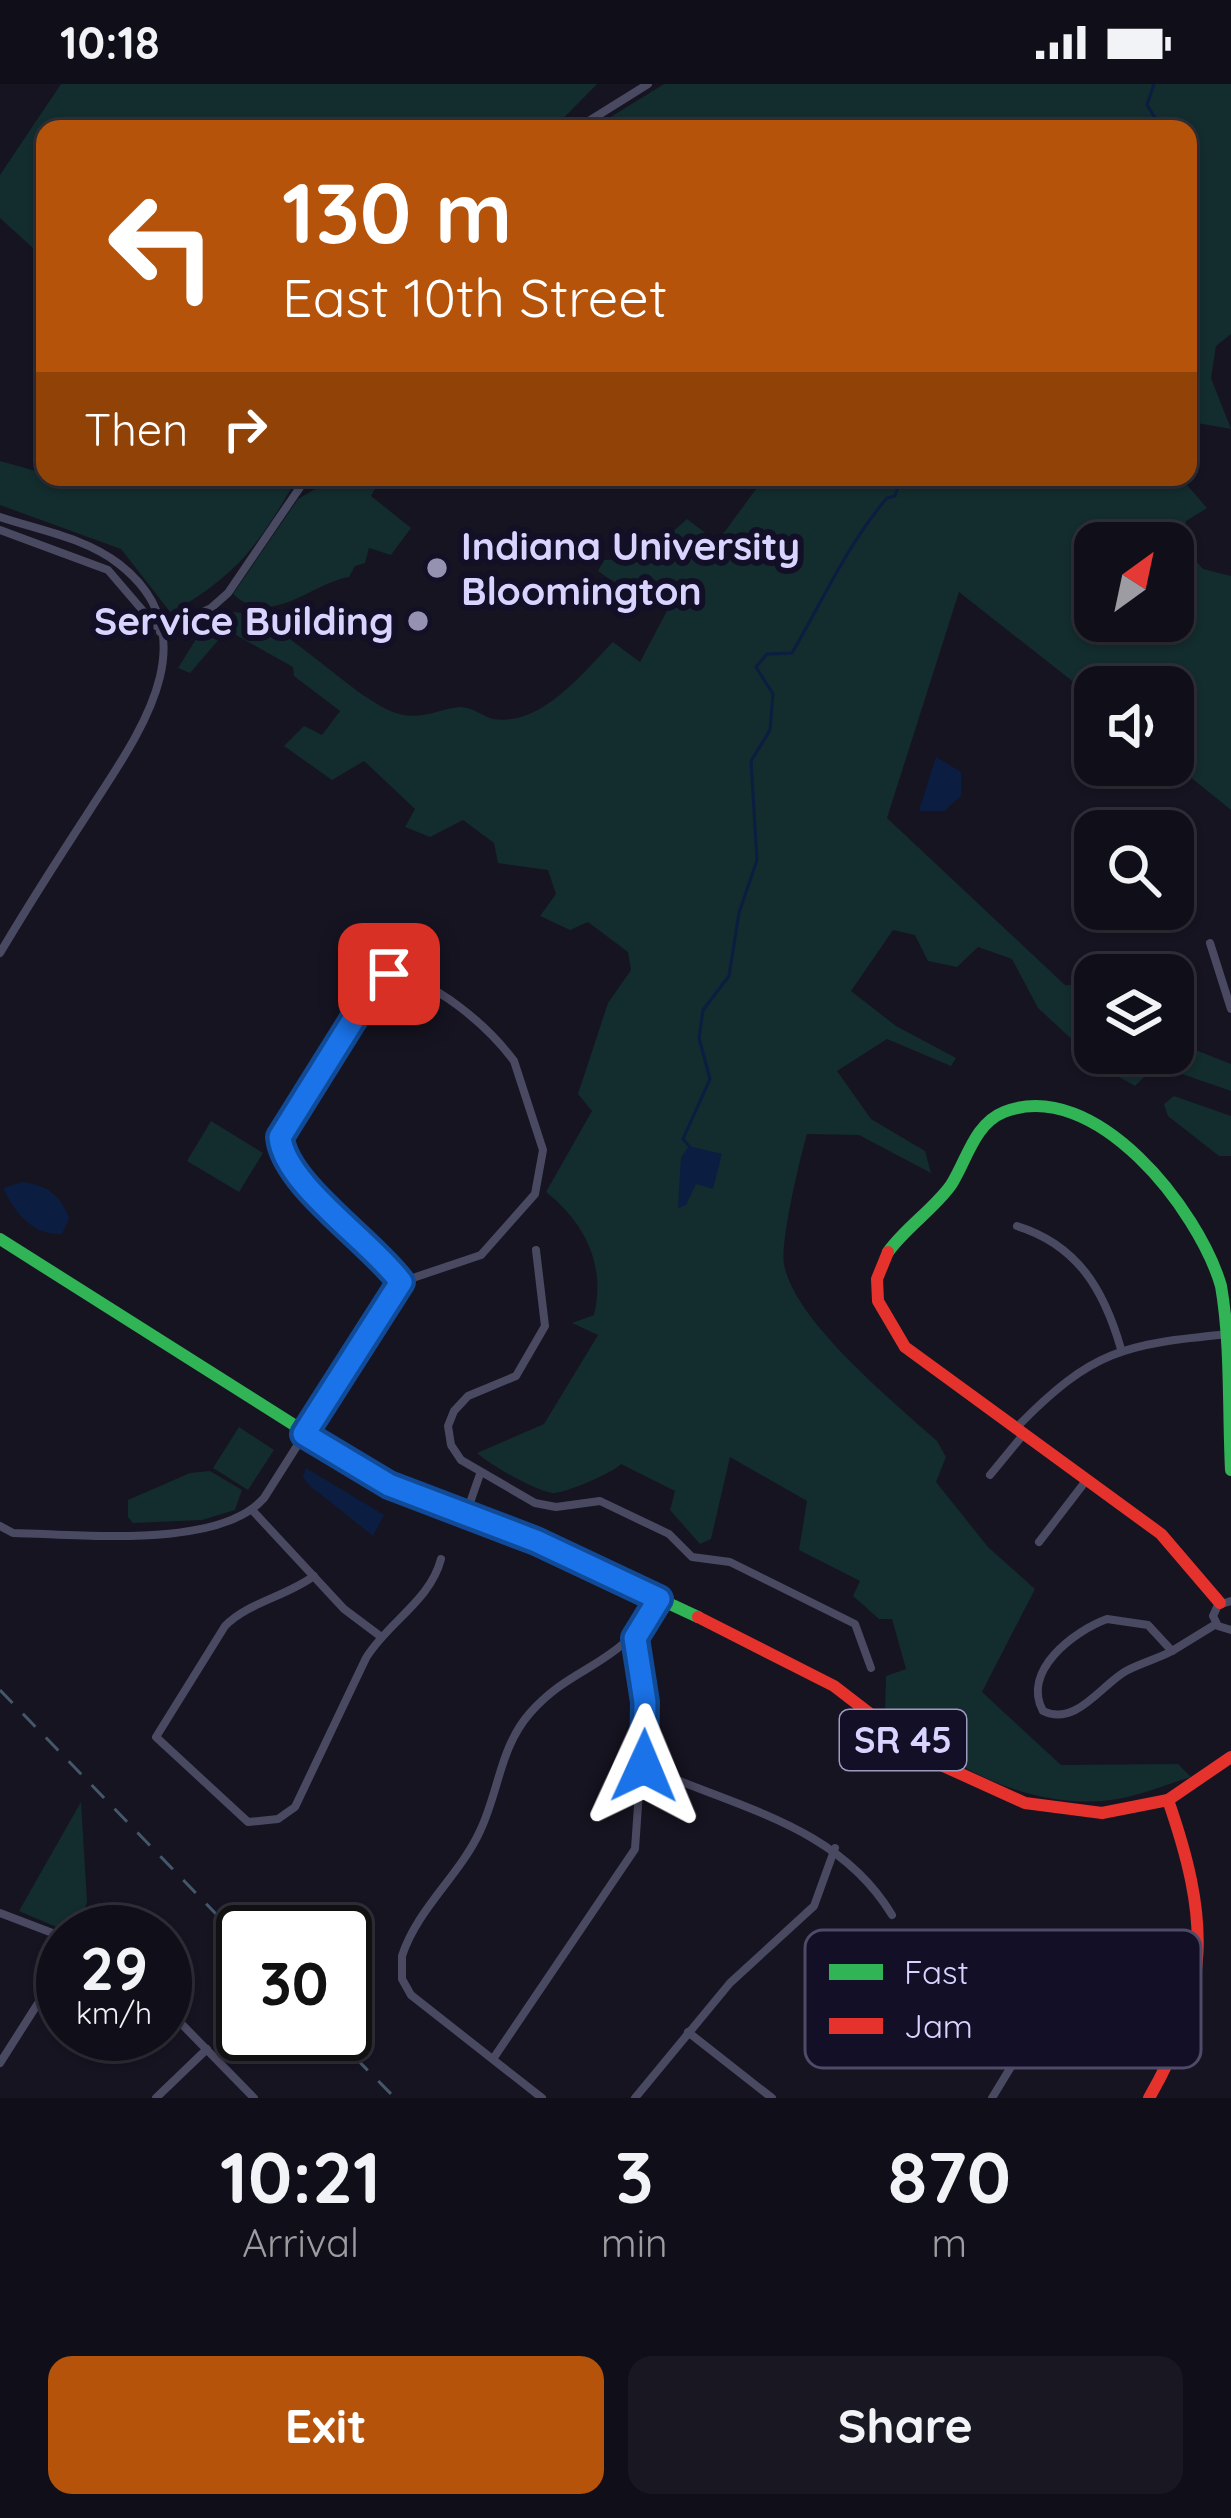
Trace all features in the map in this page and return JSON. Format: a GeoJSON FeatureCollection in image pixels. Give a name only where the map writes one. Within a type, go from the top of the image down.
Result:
{"type":"FeatureCollection","features":[{"type":"Feature","properties":{"kind":"main road"},"geometry":{"type":"LineString","coordinates":[[1226,1602],[1176,1543],[1084,1482],[903,1346],[885,1319],[878,1285],[890,1245],[945,1192],[974,1138],[1004,1112],[1036,1105],[1067,1110],[1159,1178],[1209,1252],[1230,1334],[1231,1470]]}},
{"type":"Feature","properties":{"kind":"main road","name":"SR 45"},"geometry":{"type":"LineString","coordinates":[[0,1239],[389,1485],[659,1599],[834,1686],[930,1760],[1025,1803],[1102,1813],[1168,1800],[1231,1757]]}},
{"type":"Feature","properties":{"kind":"main road"},"geometry":{"type":"LineString","coordinates":[[1168,1800],[1197,1888],[1204,1952],[1201,1971]]}},
{"type":"Feature","properties":{"kind":"main road"},"geometry":{"type":"LineString","coordinates":[[1149,2098],[1165,2068]]}},
{"type":"Feature","properties":{"kind":"street"},"geometry":{"type":"LineString","coordinates":[[590,120],[648,84]]}},
{"type":"Feature","properties":{"kind":"street"},"geometry":{"type":"LineString","coordinates":[[159,630],[211,608],[228,593],[301,486]]}},
{"type":"Feature","properties":{"kind":"street"},"geometry":{"type":"LineString","coordinates":[[0,517],[80,543],[118,563],[157,610],[163,669],[147,721],[0,953]]}},
{"type":"Feature","properties":{"kind":"street"},"geometry":{"type":"LineString","coordinates":[[0,530],[108,570],[159,630]]}},
{"type":"Feature","properties":{"kind":"street"},"geometry":{"type":"LineString","coordinates":[[1210,943],[1231,1009]]}},
{"type":"Feature","properties":{"kind":"street"},"geometry":{"type":"LineString","coordinates":[[0,1526],[13,1533],[194,1532],[223,1527],[253,1510],[401,1282],[481,1255],[530,1202],[544,1165],[514,1061],[478,1023],[412,979],[389,974],[378,980],[280,1137],[288,1166],[382,1256],[401,1282]]}},
{"type":"Feature","properties":{"kind":"street"},"geometry":{"type":"LineString","coordinates":[[1017,1226],[1053,1242],[1084,1267],[1108,1306],[1121,1349]]}},
{"type":"Feature","properties":{"kind":"street"},"geometry":{"type":"LineString","coordinates":[[536,1250],[544,1326],[516,1376],[468,1396],[448,1426],[451,1445],[481,1474],[535,1503],[556,1507],[600,1501],[669,1534],[692,1557],[742,1568],[855,1624],[872,1668]]}},
{"type":"Feature","properties":{"kind":"street"},"geometry":{"type":"LineString","coordinates":[[990,1475],[1020,1431],[1074,1372],[1121,1349],[1230,1334]]}},
{"type":"Feature","properties":{"kind":"street"},"geometry":{"type":"LineString","coordinates":[[466,1514],[481,1474]]}},
{"type":"Feature","properties":{"kind":"street"},"geometry":{"type":"LineString","coordinates":[[1039,1542],[1084,1482]]}},
{"type":"Feature","properties":{"kind":"street"},"geometry":{"type":"LineString","coordinates":[[253,1510],[344,1609],[380,1636]]}},
{"type":"Feature","properties":{"kind":"street"},"geometry":{"type":"LineString","coordinates":[[314,1576],[281,1598],[240,1611],[225,1626],[156,1737],[248,1822],[278,1819],[295,1807],[380,1636],[426,1592],[441,1558]]}},
{"type":"Feature","properties":{"kind":"street"},"geometry":{"type":"LineString","coordinates":[[542,2098],[411,1995],[401,1966],[410,1939],[481,1829],[501,1764],[523,1722],[552,1693],[635,1638],[659,1599]]}},
{"type":"Feature","properties":{"kind":"street"},"geometry":{"type":"LineString","coordinates":[[1216,1624],[1214,1612],[1226,1602]]}},
{"type":"Feature","properties":{"kind":"street"},"geometry":{"type":"LineString","coordinates":[[1172,1652],[1141,1622],[1098,1622],[1055,1654],[1042,1679],[1040,1708],[1051,1716],[1070,1712],[1122,1673],[1172,1652],[1216,1624]]}},
{"type":"Feature","properties":{"kind":"street"},"geometry":{"type":"LineString","coordinates":[[1216,1624],[1231,1631]]}},
{"type":"Feature","properties":{"kind":"street"},"geometry":{"type":"LineString","coordinates":[[493,2059],[632,1857],[644,1766],[645,1702],[635,1638]]}},
{"type":"Feature","properties":{"kind":"street"},"geometry":{"type":"LineString","coordinates":[[644,1766],[835,1848],[868,1880],[892,1915]]}},
{"type":"Feature","properties":{"kind":"street"},"geometry":{"type":"LineString","coordinates":[[635,2098],[730,1983],[814,1906],[835,1848]]}},
{"type":"Feature","properties":{"kind":"street"},"geometry":{"type":"LineString","coordinates":[[0,1913],[36,1927]]}},
{"type":"Feature","properties":{"kind":"street"},"geometry":{"type":"LineString","coordinates":[[0,2063],[36,2006]]}},
{"type":"Feature","properties":{"kind":"street"},"geometry":{"type":"LineString","coordinates":[[688,2032],[772,2098]]}},
{"type":"Feature","properties":{"kind":"street"},"geometry":{"type":"LineString","coordinates":[[192,2035],[254,2098]]}},
{"type":"Feature","properties":{"kind":"street"},"geometry":{"type":"LineString","coordinates":[[156,2098],[207,2050]]}},
{"type":"Feature","properties":{"kind":"street"},"geometry":{"type":"LineString","coordinates":[[992,2098],[1010,2068]]}},
{"type":"Feature","properties":{"kind":"green space"},"geometry":{"type":"Polygon","coordinates":[[[61,84],[597,84],[562,120],[37,120],[61,84]]]}},
{"type":"Feature","properties":{"kind":"green space"},"geometry":{"type":"Polygon","coordinates":[[[664,84],[1231,84],[1231,334],[1216,346],[1211,378],[1231,429],[1197,423],[1197,120],[609,118],[664,84]]]}},
{"type":"Feature","properties":{"kind":"green space"},"geometry":{"type":"Polygon","coordinates":[[[36,121],[36,251],[0,218],[0,175],[36,121]]]}},
{"type":"Feature","properties":{"kind":"green space"},"geometry":{"type":"Polygon","coordinates":[[[0,461],[36,471],[36,486],[292,486],[246,555],[215,584],[171,613],[121,549],[0,505],[0,461]]]}},
{"type":"Feature","properties":{"kind":"green space"},"geometry":{"type":"Polygon","coordinates":[[[320,486],[370,486],[375,489],[371,496],[411,528],[391,555],[369,548],[365,563],[355,566],[349,577],[276,606],[247,604],[233,594],[298,499],[320,486]]]}},
{"type":"Feature","properties":{"kind":"green space"},"geometry":{"type":"Polygon","coordinates":[[[758,486],[1188,486],[1207,508],[1186,522],[1074,522],[1074,642],[1194,642],[1194,559],[1203,569],[1231,576],[1231,810],[1194,780],[1194,666],[1074,666],[1074,682],[959,592],[887,818],[1065,985],[1074,985],[1074,1041],[1038,1008],[1012,959],[978,947],[957,967],[928,961],[915,935],[893,930],[851,991],[896,1026],[956,1058],[951,1066],[887,1039],[837,1071],[871,1119],[925,1151],[931,1173],[859,1135],[807,1134],[784,1253],[792,1286],[806,1310],[872,1383],[937,1441],[946,1457],[936,1482],[988,1547],[1035,1589],[982,1692],[1061,1765],[1178,1764],[1191,1777],[1118,1799],[1054,1799],[993,1781],[909,1732],[885,1712],[886,1676],[906,1669],[892,1619],[879,1619],[853,1596],[860,1581],[799,1550],[807,1501],[730,1457],[711,1539],[700,1544],[670,1510],[675,1491],[621,1464],[589,1482],[553,1493],[514,1477],[477,1453],[544,1424],[598,1335],[572,1323],[594,1315],[597,1279],[589,1246],[572,1217],[546,1192],[592,1111],[578,1094],[608,1003],[631,970],[628,952],[588,922],[570,930],[540,916],[556,894],[548,870],[498,863],[494,843],[463,820],[430,837],[405,827],[415,809],[364,761],[332,780],[284,746],[304,726],[322,735],[340,711],[294,676],[293,667],[227,630],[190,673],[178,668],[211,622],[226,613],[243,613],[285,636],[356,690],[396,713],[420,715],[463,707],[493,719],[511,719],[545,706],[613,642],[640,662],[670,605],[661,584],[615,583],[598,571],[604,560],[642,559],[687,519],[717,542],[758,486]]]}},
{"type":"Feature","properties":{"kind":"green space"},"geometry":{"type":"Polygon","coordinates":[[[1194,1049],[1231,1064],[1231,1091],[1182,1074],[1194,1074],[1194,1049]]]}},
{"type":"Feature","properties":{"kind":"green space"},"geometry":{"type":"Polygon","coordinates":[[[1114,1074],[1147,1074],[1135,1086],[1114,1074]]]}},
{"type":"Feature","properties":{"kind":"green space"},"geometry":{"type":"Polygon","coordinates":[[[1174,1096],[1231,1116],[1231,1156],[1219,1156],[1168,1116],[1164,1104],[1174,1096]]]}},
{"type":"Feature","properties":{"kind":"green space"},"geometry":{"type":"Polygon","coordinates":[[[211,1121],[263,1153],[239,1192],[187,1161],[211,1121]]]}},
{"type":"Feature","properties":{"kind":"green space"},"geometry":{"type":"Polygon","coordinates":[[[239,1427],[274,1450],[248,1490],[213,1468],[239,1427]]]}},
{"type":"Feature","properties":{"kind":"green space"},"geometry":{"type":"Polygon","coordinates":[[[210,1471],[242,1490],[235,1510],[202,1520],[133,1523],[128,1517],[128,1500],[190,1473],[210,1471]]]}},
{"type":"Feature","properties":{"kind":"green space"},"geometry":{"type":"Polygon","coordinates":[[[81,1802],[86,1905],[36,1905],[36,1918],[19,1911],[81,1802]]]}},
{"type":"Feature","properties":{"kind":"water"},"geometry":{"type":"Polygon","coordinates":[[[936,757],[961,772],[961,796],[944,811],[919,811],[936,757]]]}},
{"type":"Feature","properties":{"kind":"water"},"geometry":{"type":"Polygon","coordinates":[[[689,1146],[722,1154],[713,1189],[696,1184],[686,1205],[678,1208],[681,1157],[689,1146]]]}},
{"type":"Feature","properties":{"kind":"water"},"geometry":{"type":"Polygon","coordinates":[[[23,1182],[46,1189],[62,1203],[69,1218],[62,1234],[33,1227],[19,1214],[3,1188],[23,1182]]]}},
{"type":"Feature","properties":{"kind":"water"},"geometry":{"type":"Polygon","coordinates":[[[306,1468],[384,1515],[373,1536],[309,1485],[303,1477],[306,1468]]]}},
{"type":"Feature","properties":{"kind":"waterway"},"geometry":{"type":"LineString","coordinates":[[1154,84],[1147,105],[1156,120]]}},
{"type":"Feature","properties":{"kind":"waterway"},"geometry":{"type":"LineString","coordinates":[[689,1146],[683,1139],[710,1079],[699,1038],[703,1010],[729,976],[739,913],[757,860],[751,761],[770,730],[773,694],[756,667],[767,654],[792,653],[848,554],[898,486]]}},
{"type":"Feature","properties":{"kind":"railway"},"geometry":{"type":"LineString","coordinates":[[0,1690],[216,1914]]}},
{"type":"Feature","properties":{"kind":"railway"},"geometry":{"type":"LineString","coordinates":[[359,2061],[395,2098]]}},
{"type":"Feature","properties":{"kind":"traffic: fast"},"geometry":{"type":"LineString","coordinates":[[888,1252],[951,1185],[985,1125],[1004,1112],[1039,1106],[1073,1113],[1107,1131],[1167,1188],[1191,1222],[1221,1286],[1231,1470]]}},
{"type":"Feature","properties":{"kind":"traffic: fast"},"geometry":{"type":"LineString","coordinates":[[0,1239],[389,1485],[535,1541],[698,1617]]}},
{"type":"Feature","properties":{"kind":"traffic: jam"},"geometry":{"type":"LineString","coordinates":[[888,1252],[877,1279],[878,1301],[905,1347],[1161,1534],[1220,1603]]}},
{"type":"Feature","properties":{"kind":"traffic: jam"},"geometry":{"type":"LineString","coordinates":[[698,1617],[834,1686],[930,1760],[1025,1803],[1102,1813],[1168,1800],[1231,1757]]}},
{"type":"Feature","properties":{"kind":"traffic: jam"},"geometry":{"type":"LineString","coordinates":[[1168,1800],[1191,1881],[1197,1930]]}},
{"type":"Feature","properties":{"kind":"traffic: jam"},"geometry":{"type":"LineString","coordinates":[[1149,2098],[1165,2068]]}},
{"type":"Feature","properties":{"kind":"place","name":"Indiana University Bloomington"},"geometry":{"type":"Point","coordinates":[437,568]}},
{"type":"Feature","properties":{"kind":"place","name":"Service Building"},"geometry":{"type":"Point","coordinates":[418,621]}},
{"type":"Feature","properties":{"kind":"route"},"geometry":{"type":"LineString","coordinates":[[389,974],[378,980],[280,1137],[288,1166],[382,1256],[401,1282],[304,1434],[389,1485],[536,1541],[659,1599],[635,1638],[645,1702],[644,1766]]}}]}
